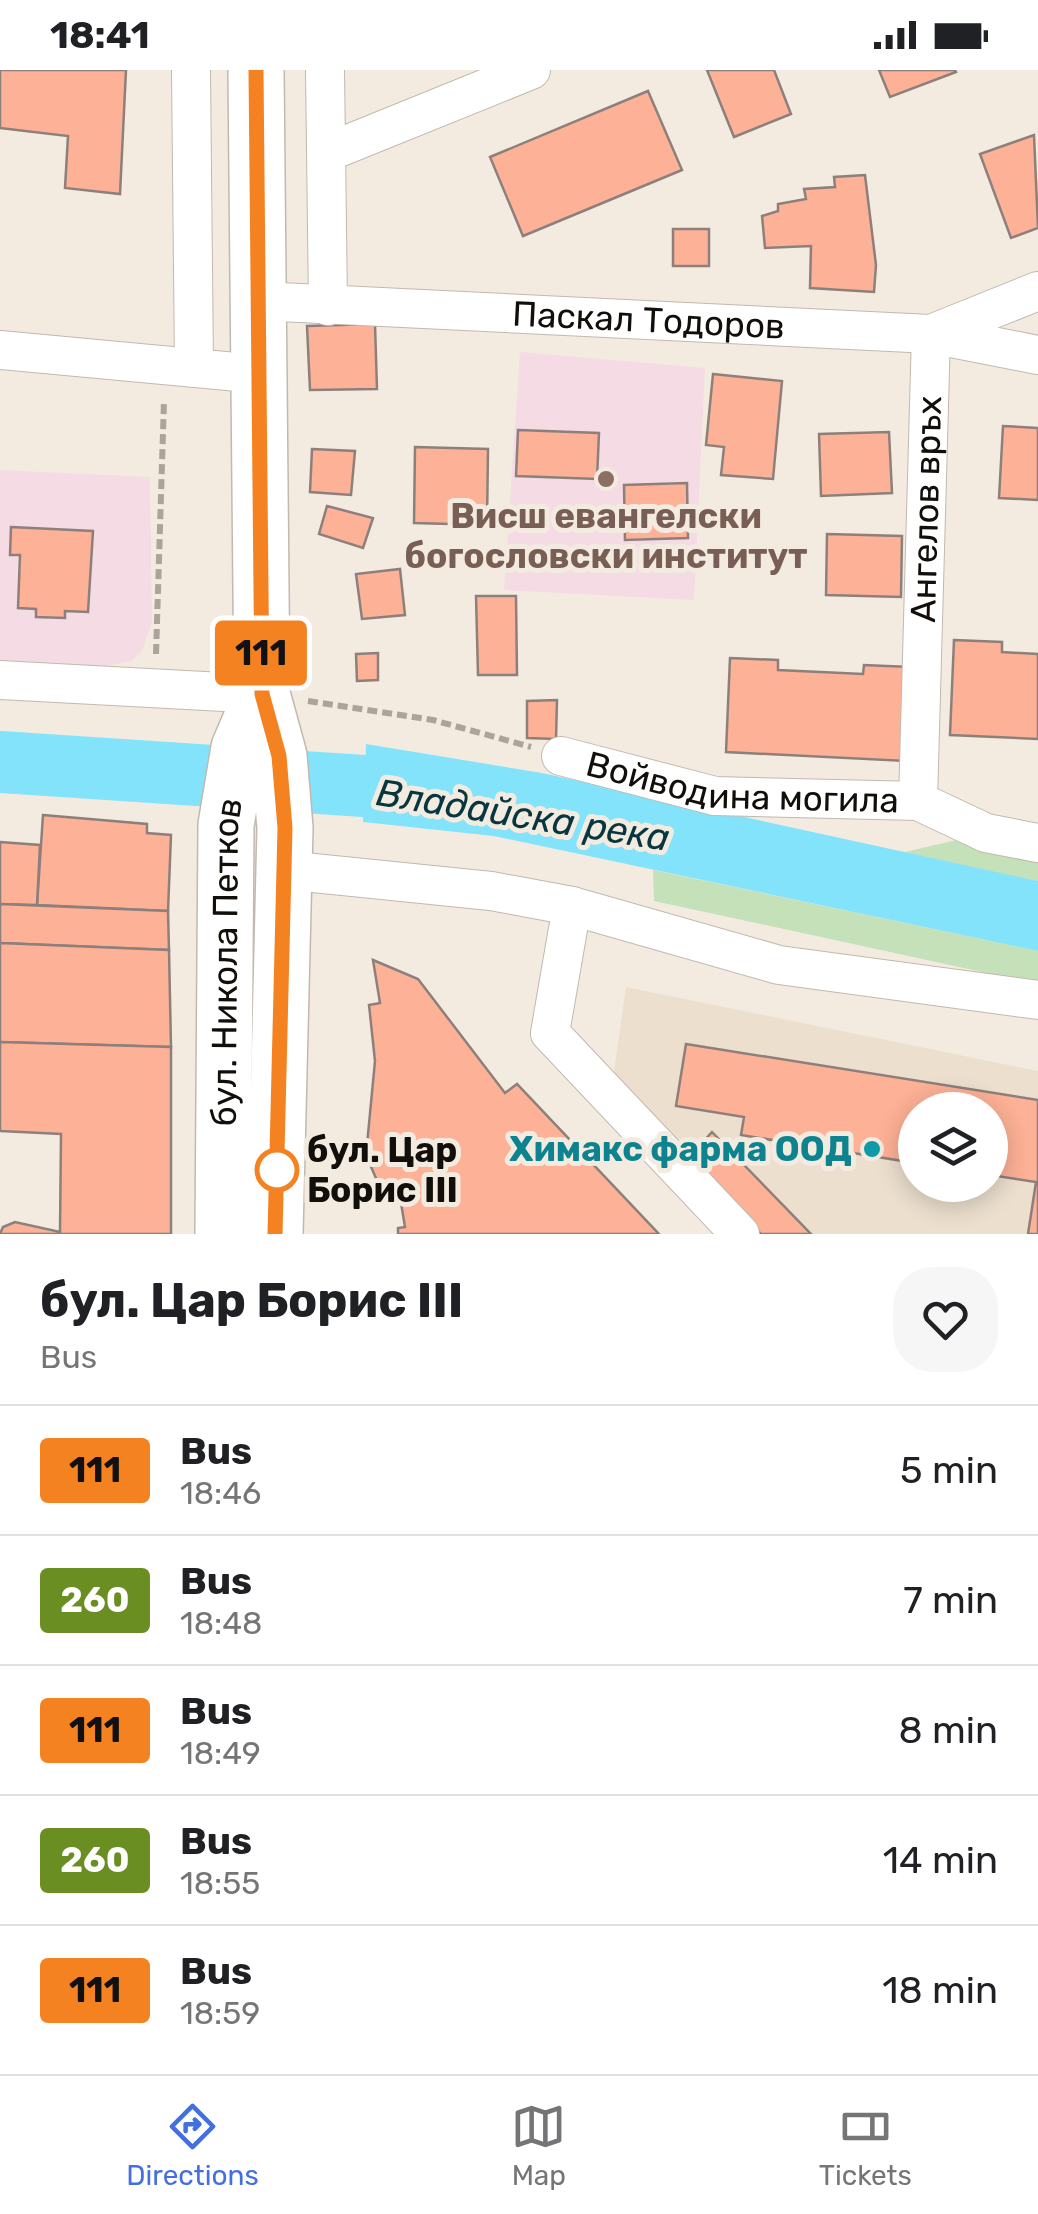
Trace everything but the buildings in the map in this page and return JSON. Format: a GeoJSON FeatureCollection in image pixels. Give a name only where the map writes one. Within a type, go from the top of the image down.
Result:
{"type":"FeatureCollection","features":[{"type":"Feature","properties":{"kind":"highway","name":"бул. Никола Петков"},"geometry":{"type":"LineString","coordinates":[[256,70],[261,718],[284,849],[275,1234]]}},
{"type":"Feature","properties":{"kind":"highway","name":"бул. Никола Петков"},"geometry":{"type":"LineString","coordinates":[[223,1234],[226,825],[230,785],[261,718]]}},
{"type":"Feature","properties":{"kind":"street"},"geometry":{"type":"LineString","coordinates":[[180,366],[192,70]]}},
{"type":"Feature","properties":{"kind":"street"},"geometry":{"type":"LineString","coordinates":[[325,70],[328,306]]}},
{"type":"Feature","properties":{"kind":"street"},"geometry":{"type":"LineString","coordinates":[[326,152],[531,70]]}},
{"type":"Feature","properties":{"kind":"street"},"geometry":{"type":"LineString","coordinates":[[930,334],[1038,291]]}},
{"type":"Feature","properties":{"kind":"street","name":"Паскал Тодоров"},"geometry":{"type":"LineString","coordinates":[[259,301],[930,334],[1038,355]]}},
{"type":"Feature","properties":{"kind":"street","name":"Ангелов връх"},"geometry":{"type":"LineString","coordinates":[[918,801],[930,334]]}},
{"type":"Feature","properties":{"kind":"street"},"geometry":{"type":"LineString","coordinates":[[0,350],[259,374]]}},
{"type":"Feature","properties":{"kind":"street"},"geometry":{"type":"LineString","coordinates":[[0,680],[155,688],[261,718]]}},
{"type":"Feature","properties":{"kind":"street","name":"Войводина могила"},"geometry":{"type":"LineString","coordinates":[[561,756],[715,796],[918,801],[986,833],[1038,843]]}},
{"type":"Feature","properties":{"kind":"street"},"geometry":{"type":"LineString","coordinates":[[284,849],[572,906],[779,965],[1038,1000]]}},
{"type":"Feature","properties":{"kind":"street"},"geometry":{"type":"LineString","coordinates":[[572,906],[550,1033],[740,1234]]}},
{"type":"Feature","properties":{"kind":"path"},"geometry":{"type":"LineString","coordinates":[[155,688],[180,366]]}},
{"type":"Feature","properties":{"kind":"path"},"geometry":{"type":"LineString","coordinates":[[261,718],[434,720],[561,756]]}},
{"type":"Feature","properties":{"kind":"shaded area","name":"Висш евангелски богословски институт"},"geometry":{"type":"Polygon","coordinates":[[[520,352],[705,368],[694,600],[504,590],[520,352]]]}},
{"type":"Feature","properties":{"kind":"shaded area"},"geometry":{"type":"Polygon","coordinates":[[[0,470],[150,477],[152,622],[142,651],[131,661],[106,666],[0,660],[0,470]]]}},
{"type":"Feature","properties":{"kind":"shaded area"},"geometry":{"type":"Polygon","coordinates":[[[626,987],[1038,1071],[1038,1234],[761,1234],[613,1079],[626,987]]]}},
{"type":"Feature","properties":{"kind":"green space"},"geometry":{"type":"Polygon","coordinates":[[[986,833],[1038,843],[1038,881],[897,854],[986,833]]]}},
{"type":"Feature","properties":{"kind":"green space"},"geometry":{"type":"Polygon","coordinates":[[[653,870],[1038,951],[1038,984],[654,901],[653,870]]]}},
{"type":"Feature","properties":{"kind":"water"},"geometry":{"type":"Polygon","coordinates":[[[366,744],[542,773],[1038,881],[1038,951],[494,836],[363,822],[366,744]]]}},
{"type":"Feature","properties":{"kind":"waterway","name":"Владайска река"},"geometry":{"type":"LineString","coordinates":[[0,762],[364,786],[451,796]]}},
{"type":"Feature","properties":{"kind":"bus line","name":"111"},"geometry":{"type":"LineString","coordinates":[[256,70],[262,694],[279,756],[285,828],[275,1234]]}},
{"type":"Feature","properties":{"kind":"place","name":"Висш евангелски богословски институт"},"geometry":{"type":"Point","coordinates":[606,479]}},
{"type":"Feature","properties":{"kind":"place","name":"Химакс фарма ООД"},"geometry":{"type":"Point","coordinates":[872,1149]}},
{"type":"Feature","properties":{"kind":"place","name":"бул. Цар Борис ІІІ"},"geometry":{"type":"Point","coordinates":[277,1170]}}]}
